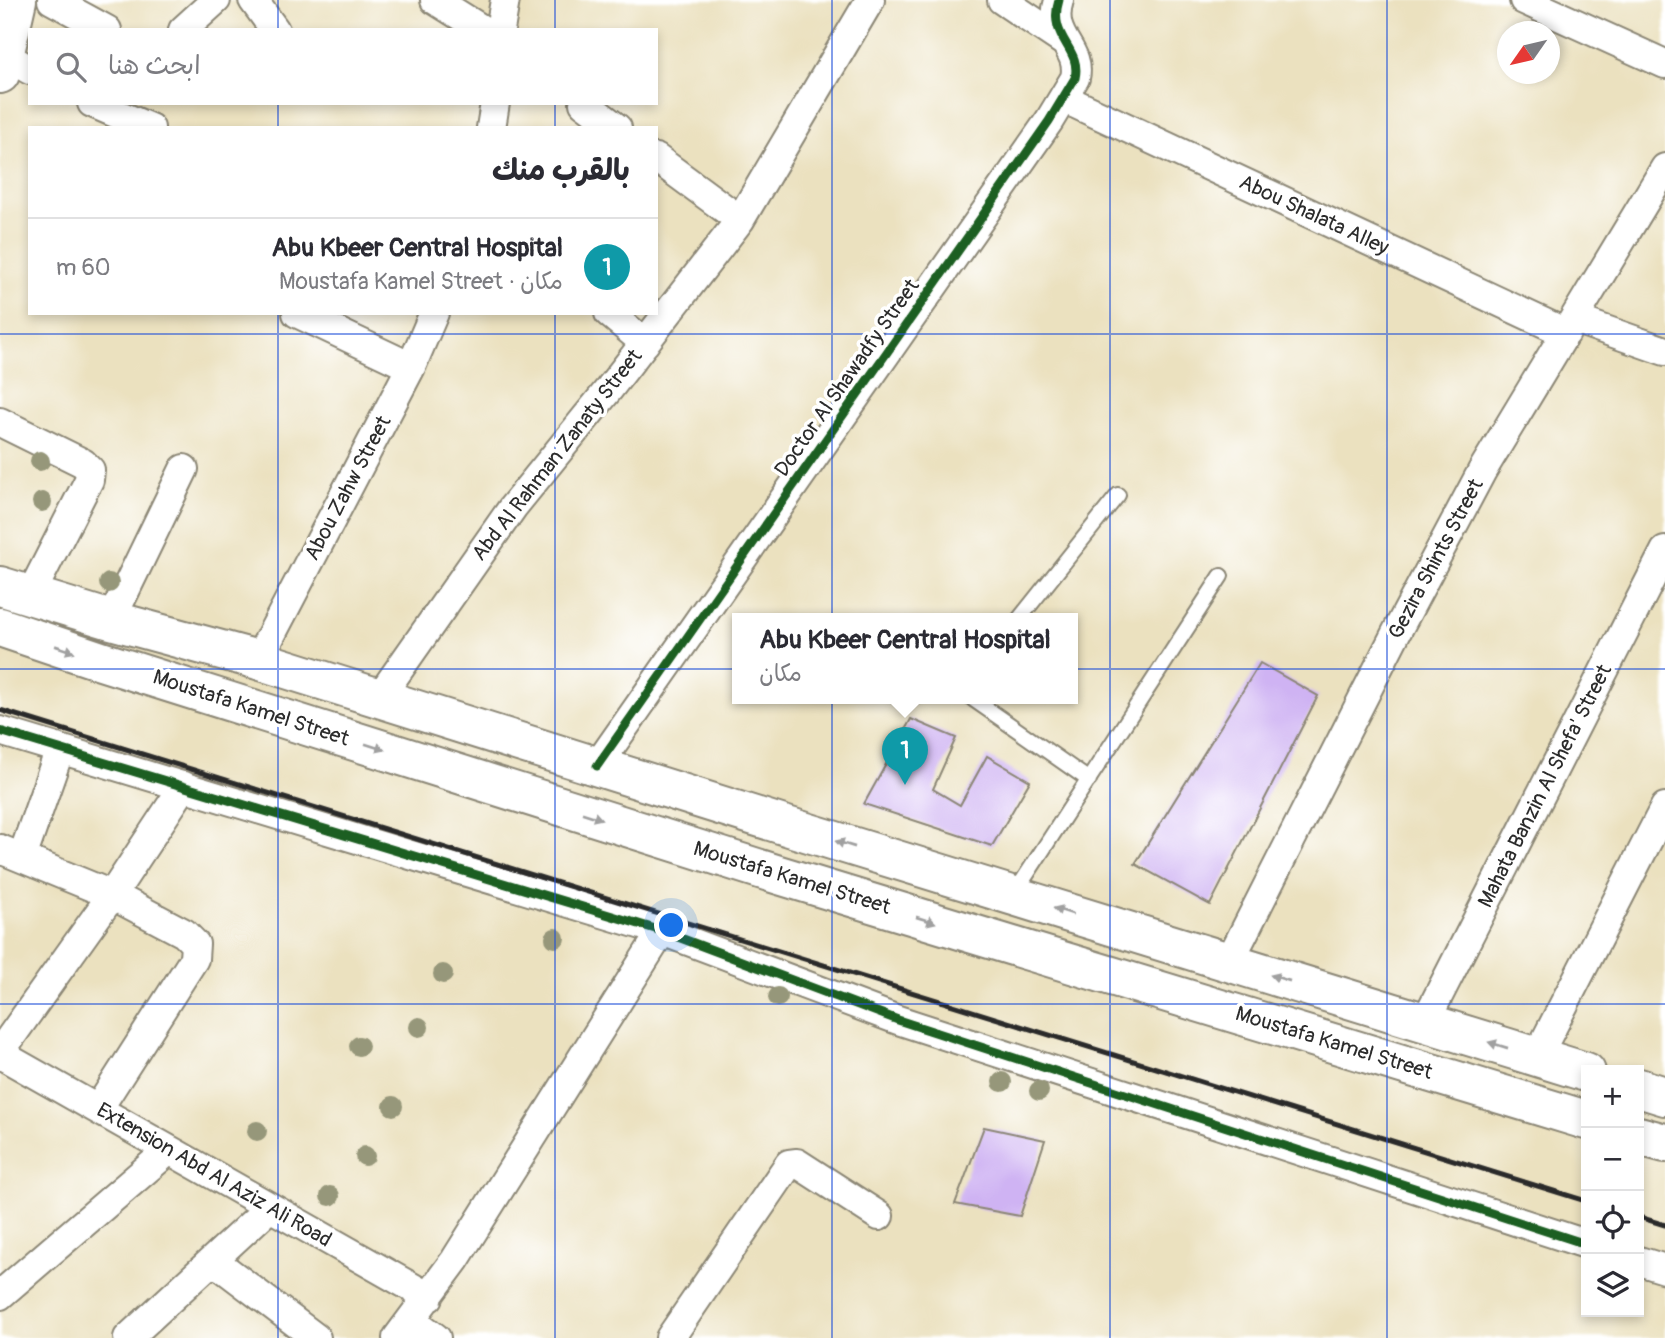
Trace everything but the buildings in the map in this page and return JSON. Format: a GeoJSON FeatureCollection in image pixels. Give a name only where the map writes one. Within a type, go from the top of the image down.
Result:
{"type":"FeatureCollection","features":[{"type":"Feature","properties":{"kind":"main road","name":"Moustafa Kamel Street"},"geometry":{"type":"LineString","coordinates":[[15,591],[258,660],[1581,1070]]}},
{"type":"Feature","properties":{"kind":"main road","name":"Moustafa Kamel Street"},"geometry":{"type":"LineString","coordinates":[[0,627],[779,875],[1581,1118]]}},
{"type":"Feature","properties":{"kind":"main road"},"geometry":{"type":"LineString","coordinates":[[779,875],[793,828]]}},
{"type":"Feature","properties":{"kind":"main road"},"geometry":{"type":"LineString","coordinates":[[1644,1090],[1665,1096]]}},
{"type":"Feature","properties":{"kind":"main road"},"geometry":{"type":"LineString","coordinates":[[1644,1137],[1665,1143]]}},
{"type":"Feature","properties":{"kind":"street"},"geometry":{"type":"LineString","coordinates":[[52,0],[103,28]]}},
{"type":"Feature","properties":{"kind":"street"},"geometry":{"type":"LineString","coordinates":[[185,28],[216,0]]}},
{"type":"Feature","properties":{"kind":"street"},"geometry":{"type":"LineString","coordinates":[[253,0],[274,28]]}},
{"type":"Feature","properties":{"kind":"street"},"geometry":{"type":"LineString","coordinates":[[435,0],[480,28]]}},
{"type":"Feature","properties":{"kind":"street"},"geometry":{"type":"LineString","coordinates":[[500,28],[505,0]]}},
{"type":"Feature","properties":{"kind":"street","name":"Abd Al Rahman Zanaty Street"},"geometry":{"type":"LineString","coordinates":[[379,698],[513,507],[740,220],[870,0]]}},
{"type":"Feature","properties":{"kind":"street"},"geometry":{"type":"LineString","coordinates":[[1002,0],[1063,41]]}},
{"type":"Feature","properties":{"kind":"street","name":"Doctor Al Shawadfy Street"},"geometry":{"type":"LineString","coordinates":[[597,766],[1063,98],[1077,70],[1073,54],[1056,26],[1055,11],[1059,0]]}},
{"type":"Feature","properties":{"kind":"street"},"geometry":{"type":"LineString","coordinates":[[1524,0],[1665,64]]}},
{"type":"Feature","properties":{"kind":"street","name":"Abou Shalata Alley"},"geometry":{"type":"LineString","coordinates":[[1063,98],[1570,326],[1665,351]]}},
{"type":"Feature","properties":{"kind":"street"},"geometry":{"type":"LineString","coordinates":[[97,105],[145,126]]}},
{"type":"Feature","properties":{"kind":"street"},"geometry":{"type":"LineString","coordinates":[[491,126],[495,105]]}},
{"type":"Feature","properties":{"kind":"street"},"geometry":{"type":"LineString","coordinates":[[587,105],[614,126]]}},
{"type":"Feature","properties":{"kind":"street"},"geometry":{"type":"LineString","coordinates":[[658,159],[740,220]]}},
{"type":"Feature","properties":{"kind":"street","name":"Gezira Shints Street"},"geometry":{"type":"LineString","coordinates":[[1229,962],[1482,471],[1665,168]]}},
{"type":"Feature","properties":{"kind":"street"},"geometry":{"type":"LineString","coordinates":[[301,315],[411,367]]}},
{"type":"Feature","properties":{"kind":"street","name":"Abou Zahw Street"},"geometry":{"type":"LineString","coordinates":[[258,660],[411,367],[433,315]]}},
{"type":"Feature","properties":{"kind":"street"},"geometry":{"type":"LineString","coordinates":[[611,315],[645,343]]}},
{"type":"Feature","properties":{"kind":"street"},"geometry":{"type":"LineString","coordinates":[[0,422],[83,463],[90,470],[89,480],[15,591]]}},
{"type":"Feature","properties":{"kind":"street"},"geometry":{"type":"LineString","coordinates":[[111,620],[184,469]]}},
{"type":"Feature","properties":{"kind":"street","name":"Mahata Banzin Al Shefa' Street"},"geometry":{"type":"LineString","coordinates":[[1425,1022],[1665,551]]}},
{"type":"Feature","properties":{"kind":"street"},"geometry":{"type":"LineString","coordinates":[[0,731],[662,930],[898,1020],[1581,1242]]}},
{"type":"Feature","properties":{"kind":"street"},"geometry":{"type":"LineString","coordinates":[[60,749],[7,855],[112,895],[184,933],[195,944],[194,959],[98,1109]]}},
{"type":"Feature","properties":{"kind":"street"},"geometry":{"type":"LineString","coordinates":[[0,1053],[112,895],[184,786]]}},
{"type":"Feature","properties":{"kind":"street"},"geometry":{"type":"LineString","coordinates":[[1536,1056],[1665,807]]}},
{"type":"Feature","properties":{"kind":"street"},"geometry":{"type":"LineString","coordinates":[[436,1338],[404,1329],[455,1260],[662,930]]}},
{"type":"Feature","properties":{"kind":"street","name":"Extension Abd Al Aziz Ali Road"},"geometry":{"type":"LineString","coordinates":[[0,1053],[429,1297]]}},
{"type":"Feature","properties":{"kind":"street"},"geometry":{"type":"LineString","coordinates":[[0,1295],[169,1150]]}},
{"type":"Feature","properties":{"kind":"street"},"geometry":{"type":"LineString","coordinates":[[670,1338],[789,1164],[797,1163],[879,1216]]}},
{"type":"Feature","properties":{"kind":"street"},"geometry":{"type":"LineString","coordinates":[[128,1338],[270,1207]]}},
{"type":"Feature","properties":{"kind":"street"},"geometry":{"type":"LineString","coordinates":[[213,1259],[316,1338]]}},
{"type":"Feature","properties":{"kind":"street"},"geometry":{"type":"LineString","coordinates":[[1644,1263],[1665,1269]]}},
{"type":"Feature","properties":{"kind":"lane"},"geometry":{"type":"LineString","coordinates":[[1025,613],[1118,495]]}},
{"type":"Feature","properties":{"kind":"lane"},"geometry":{"type":"LineString","coordinates":[[1014,896],[1221,576]]}},
{"type":"Feature","properties":{"kind":"lane"},"geometry":{"type":"LineString","coordinates":[[980,704],[1089,780]]}},
{"type":"Feature","properties":{"kind":"railway"},"geometry":{"type":"LineString","coordinates":[[0,710],[1581,1199]]}},
{"type":"Feature","properties":{"kind":"railway"},"geometry":{"type":"LineString","coordinates":[[1644,1219],[1665,1225]]}},
{"type":"Feature","properties":{"kind":"cycle path"},"geometry":{"type":"LineString","coordinates":[[597,766],[1049,121],[1075,78],[1074,58],[1057,24],[1059,0]]}},
{"type":"Feature","properties":{"kind":"cycle path"},"geometry":{"type":"LineString","coordinates":[[0,731],[662,931],[898,1020],[1581,1242]]}},
{"type":"Feature","properties":{"kind":"place","name":"Abu Kbeer Central Hospital"},"geometry":{"type":"Point","coordinates":[905,785]}}]}
